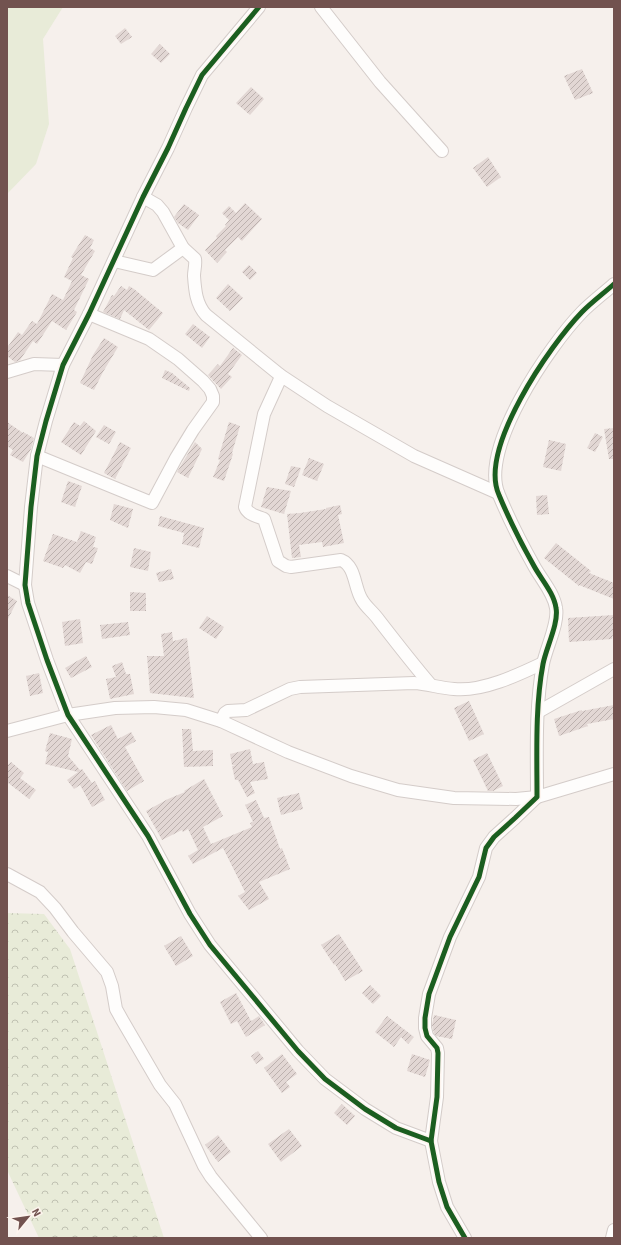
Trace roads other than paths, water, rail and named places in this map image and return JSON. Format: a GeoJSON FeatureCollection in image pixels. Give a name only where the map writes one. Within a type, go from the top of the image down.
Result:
{"type":"FeatureCollection","features":[{"type":"Feature","properties":{"kind":"street"},"geometry":{"type":"LineString","coordinates":[[259,7],[202,75],[89,314],[63,365],[37,456],[31,507],[25,585],[28,603],[47,660],[68,714],[148,836],[190,914],[210,945],[288,1039],[325,1079],[364,1109],[396,1128],[431,1141]]}},
{"type":"Feature","properties":{"kind":"street"},"geometry":{"type":"LineString","coordinates":[[321,7],[380,82],[442,151]]}},
{"type":"Feature","properties":{"kind":"street"},"geometry":{"type":"LineString","coordinates":[[143,197],[154,203],[163,212],[183,248],[195,259],[194,274],[197,302],[206,315],[280,375],[327,406],[414,456],[498,494]]}},
{"type":"Feature","properties":{"kind":"street"},"geometry":{"type":"LineString","coordinates":[[114,261],[153,270],[183,248]]}},
{"type":"Feature","properties":{"kind":"street"},"geometry":{"type":"LineString","coordinates":[[465,1238],[448,1207],[439,1182],[431,1141],[437,1097],[438,1053],[425,1028],[429,994],[450,937],[479,877],[486,848],[494,836],[536,797],[538,712],[543,663],[556,619],[556,609],[552,596],[533,564],[498,494],[495,477],[498,455],[509,421],[532,380],[554,346],[582,312],[614,284]]}},
{"type":"Feature","properties":{"kind":"street"},"geometry":{"type":"LineString","coordinates":[[37,456],[152,503],[176,458],[193,430],[213,402],[213,396],[210,389],[178,358],[149,339],[89,314]]}},
{"type":"Feature","properties":{"kind":"street"},"geometry":{"type":"LineString","coordinates":[[7,372],[34,364],[63,365]]}},
{"type":"Feature","properties":{"kind":"street"},"geometry":{"type":"LineString","coordinates":[[280,375],[280,379],[264,414],[245,507],[246,510],[248,513],[266,521],[278,561],[282,564],[291,567],[341,560],[346,562],[350,566],[362,601],[377,618],[406,657],[430,684]]}},
{"type":"Feature","properties":{"kind":"street"},"geometry":{"type":"LineString","coordinates":[[7,576],[25,585]]}},
{"type":"Feature","properties":{"kind":"street"},"geometry":{"type":"LineString","coordinates":[[221,721],[225,713],[228,711],[246,710],[290,689],[300,687],[414,683],[430,684],[454,690],[466,689],[496,683],[543,663]]}},
{"type":"Feature","properties":{"kind":"street"},"geometry":{"type":"LineString","coordinates":[[538,712],[614,669]]}},
{"type":"Feature","properties":{"kind":"street"},"geometry":{"type":"LineString","coordinates":[[7,731],[68,714],[115,708],[154,707],[186,710],[221,721],[302,758],[351,776],[398,790],[454,798],[516,799],[536,797],[614,774]]}},
{"type":"Feature","properties":{"kind":"street"},"geometry":{"type":"LineString","coordinates":[[7,874],[40,892],[56,908],[73,932],[107,972],[112,986],[116,1009],[160,1085],[175,1104],[204,1166],[211,1177],[261,1238]]}},
{"type":"Feature","properties":{"kind":"street"},"geometry":{"type":"LineString","coordinates":[[612,1238],[614,1230]]}}]}
